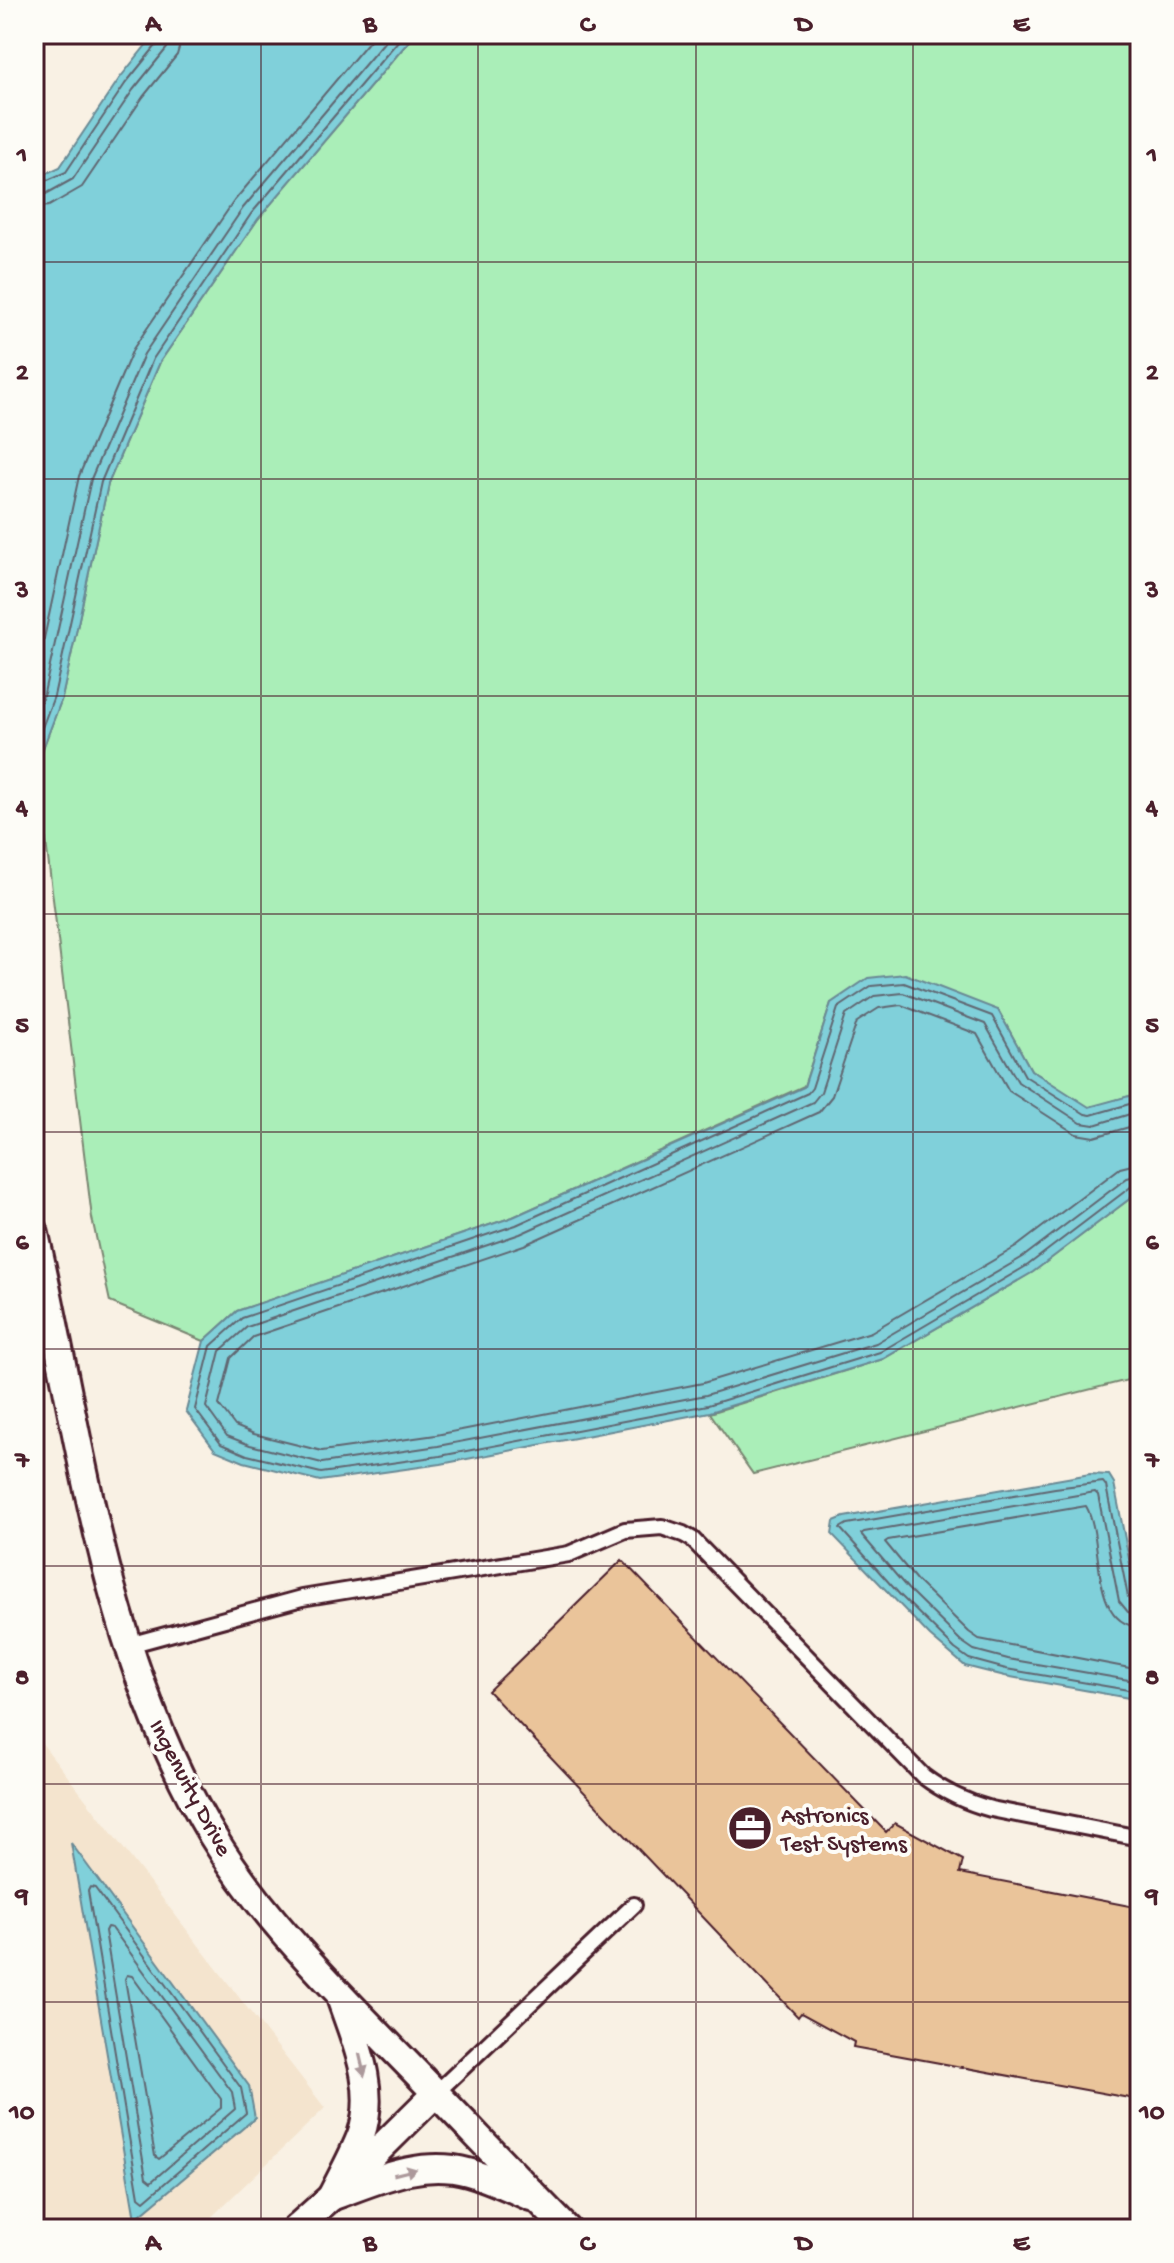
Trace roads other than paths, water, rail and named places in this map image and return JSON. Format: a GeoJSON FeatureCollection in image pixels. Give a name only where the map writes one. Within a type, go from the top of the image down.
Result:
{"type":"FeatureCollection","features":[{"type":"Feature","properties":{"kind":"street","name":"Ingenuity Drive"},"geometry":{"type":"LineString","coordinates":[[34,1230],[99,1542],[129,1645],[164,1743],[213,1837],[270,1918],[567,2229]]}},
{"type":"Feature","properties":{"kind":"street"},"geometry":{"type":"LineString","coordinates":[[331,2197],[362,2134],[367,2094],[359,2051],[337,1991]]}},
{"type":"Feature","properties":{"kind":"street"},"geometry":{"type":"LineString","coordinates":[[295,2229],[436,2093]]}},
{"type":"Feature","properties":{"kind":"street"},"geometry":{"type":"LineString","coordinates":[[331,2197],[401,2172],[429,2167],[467,2172],[538,2200]]}},
{"type":"Feature","properties":{"kind":"lane"},"geometry":{"type":"LineString","coordinates":[[129,1645],[302,1598],[569,1554],[625,1530],[673,1529],[692,1539],[937,1787],[991,1809],[1140,1838]]}},
{"type":"Feature","properties":{"kind":"lane"},"geometry":{"type":"LineString","coordinates":[[436,2093],[634,1905]]}},
{"type":"Feature","properties":{"kind":"water"},"geometry":{"type":"Polygon","coordinates":[[[155,34],[415,34],[258,219],[160,362],[108,484],[62,698],[34,772],[34,179],[60,167],[119,79],[155,34]]]}},
{"type":"Feature","properties":{"kind":"water"},"geometry":{"type":"Polygon","coordinates":[[[905,974],[998,1010],[1031,1070],[1089,1107],[1140,1093],[1140,1191],[1033,1272],[883,1359],[710,1412],[441,1464],[320,1481],[244,1462],[215,1450],[186,1411],[204,1341],[237,1311],[513,1217],[804,1087],[831,1003],[868,978],[905,974]]]}},
{"type":"Feature","properties":{"kind":"water"},"geometry":{"type":"Polygon","coordinates":[[[1090,1474],[1109,1475],[1114,1483],[1140,1615],[1140,1700],[965,1666],[930,1636],[832,1534],[834,1521],[844,1517],[1090,1474]]]}},
{"type":"Feature","properties":{"kind":"water"},"geometry":{"type":"Polygon","coordinates":[[[71,1843],[249,2086],[255,2118],[135,2219],[71,1843]]]}},
{"type":"Feature","properties":{"kind":"place","name":"Astronics Test Systems"},"geometry":{"type":"Point","coordinates":[750,1828]}}]}
